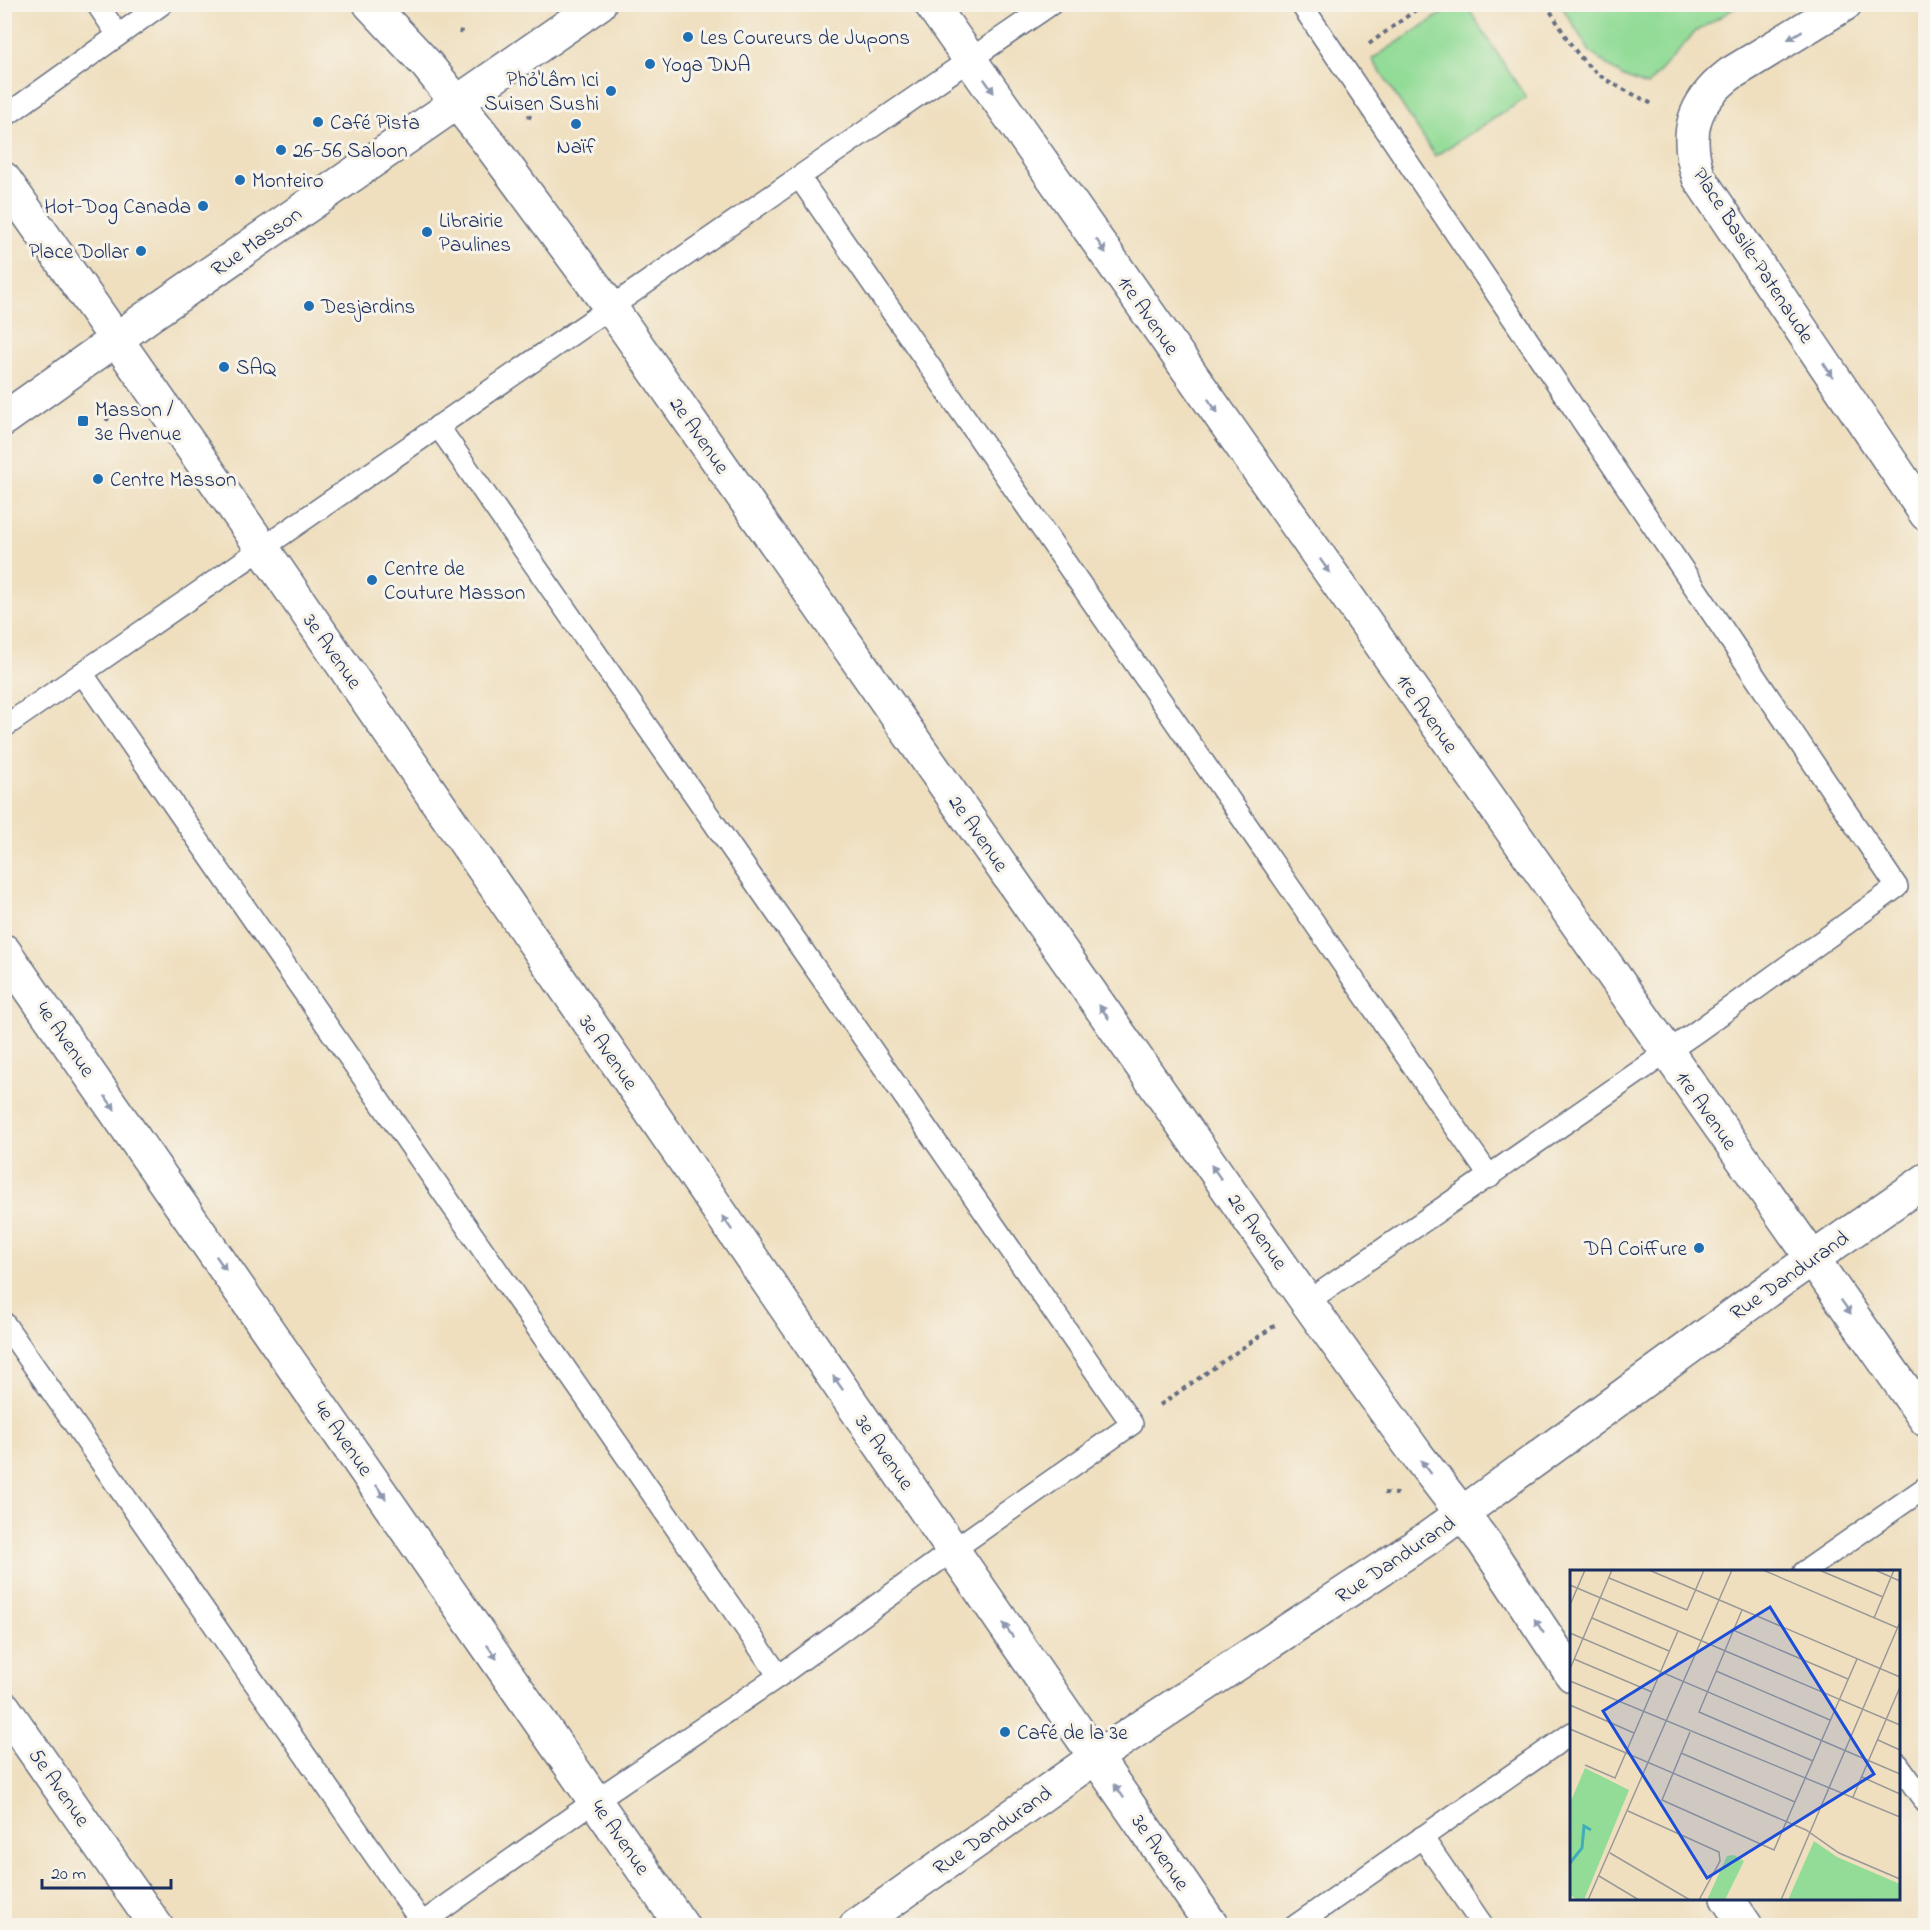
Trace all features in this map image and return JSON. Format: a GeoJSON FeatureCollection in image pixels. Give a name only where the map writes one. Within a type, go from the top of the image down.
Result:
{"type":"FeatureCollection","features":[{"type":"Feature","properties":{"kind":"street","name":"2e Avenue"},"geometry":{"type":"LineString","coordinates":[[370,4],[427,65],[489,143],[611,308],[1307,1302],[1417,1455],[1484,1542],[1570,1672]]}},
{"type":"Feature","properties":{"kind":"street","name":"Rue Masson"},"geometry":{"type":"LineString","coordinates":[[4,418],[598,4]]}},
{"type":"Feature","properties":{"kind":"street","name":"1re Avenue"},"geometry":{"type":"LineString","coordinates":[[931,4],[1926,1420]]}},
{"type":"Feature","properties":{"kind":"street","name":"Place Basile-Patenaude"},"geometry":{"type":"LineString","coordinates":[[1845,4],[1730,74],[1715,86],[1703,100],[1693,121],[1692,159],[1699,178],[1926,514]]}},
{"type":"Feature","properties":{"kind":"street","name":"3e Avenue"},"geometry":{"type":"LineString","coordinates":[[4,179],[263,549],[1212,1926]]}},
{"type":"Feature","properties":{"kind":"street","name":"4e Avenue"},"geometry":{"type":"LineString","coordinates":[[4,951],[682,1926]]}},
{"type":"Feature","properties":{"kind":"street","name":"Rue Dandurand"},"geometry":{"type":"LineString","coordinates":[[856,1926],[1096,1757],[1463,1513],[1812,1259],[1926,1180]]}},
{"type":"Feature","properties":{"kind":"street","name":"5e Avenue"},"geometry":{"type":"LineString","coordinates":[[4,1708],[156,1926]]}},
{"type":"Feature","properties":{"kind":"street"},"geometry":{"type":"LineString","coordinates":[[1728,1900],[1746,1926]]}},
{"type":"Feature","properties":{"kind":"lane"},"geometry":{"type":"LineString","coordinates":[[97,4],[118,35]]}},
{"type":"Feature","properties":{"kind":"lane"},"geometry":{"type":"LineString","coordinates":[[4,117],[162,4]]}},
{"type":"Feature","properties":{"kind":"lane"},"geometry":{"type":"LineString","coordinates":[[4,727],[1051,4]]}},
{"type":"Feature","properties":{"kind":"lane"},"geometry":{"type":"LineString","coordinates":[[1301,4],[1897,886],[1490,1177],[1307,1302]]}},
{"type":"Feature","properties":{"kind":"lane"},"geometry":{"type":"LineString","coordinates":[[799,177],[1490,1177]]}},
{"type":"Feature","properties":{"kind":"lane"},"geometry":{"type":"LineString","coordinates":[[4,1323],[420,1924],[596,1800],[779,1676],[1132,1424],[438,426]]}},
{"type":"Feature","properties":{"kind":"lane"},"geometry":{"type":"LineString","coordinates":[[82,673],[779,1676]]}},
{"type":"Feature","properties":{"kind":"lane"},"geometry":{"type":"LineString","coordinates":[[1807,1570],[1926,1487]]}},
{"type":"Feature","properties":{"kind":"lane"},"geometry":{"type":"LineString","coordinates":[[1295,1926],[1570,1734]]}},
{"type":"Feature","properties":{"kind":"lane"},"geometry":{"type":"LineString","coordinates":[[1900,1765],[1926,1803]]}},
{"type":"Feature","properties":{"kind":"lane"},"geometry":{"type":"LineString","coordinates":[[1422,1837],[1483,1926]]}},
{"type":"Feature","properties":{"kind":"path"},"geometry":{"type":"LineString","coordinates":[[1341,64],[1424,4]]}},
{"type":"Feature","properties":{"kind":"path"},"geometry":{"type":"LineString","coordinates":[[1546,4],[1576,51],[1591,69],[1654,105]]}},
{"type":"Feature","properties":{"kind":"path"},"geometry":{"type":"LineString","coordinates":[[460,34],[462,26]]}},
{"type":"Feature","properties":{"kind":"path"},"geometry":{"type":"LineString","coordinates":[[527,116],[534,118]]}},
{"type":"Feature","properties":{"kind":"path"},"geometry":{"type":"LineString","coordinates":[[107,421],[109,408]]}},
{"type":"Feature","properties":{"kind":"path"},"geometry":{"type":"LineString","coordinates":[[1132,1424],[1307,1302]]}},
{"type":"Feature","properties":{"kind":"path"},"geometry":{"type":"LineString","coordinates":[[1384,1493],[1398,1494]]}},
{"type":"Feature","properties":{"kind":"green space"},"geometry":{"type":"Polygon","coordinates":[[[1455,5],[1466,5],[1526,98],[1435,156],[1372,59],[1455,5]]]}},
{"type":"Feature","properties":{"kind":"green space"},"geometry":{"type":"Polygon","coordinates":[[[1561,5],[1740,5],[1695,32],[1647,86],[1622,76],[1590,52],[1561,5]]]}},
{"type":"Feature","properties":{"kind":"place","name":"Les Coureurs de Jupons"},"geometry":{"type":"Point","coordinates":[688,37]}},
{"type":"Feature","properties":{"kind":"place","name":"Yoga DNA"},"geometry":{"type":"Point","coordinates":[650,64]}},
{"type":"Feature","properties":{"kind":"place","name":"Phỏ'Lâm Ici Suisen Sushi"},"geometry":{"type":"Point","coordinates":[611,91]}},
{"type":"Feature","properties":{"kind":"place","name":"Café Pista"},"geometry":{"type":"Point","coordinates":[318,122]}},
{"type":"Feature","properties":{"kind":"place","name":"Naïf"},"geometry":{"type":"Point","coordinates":[576,124]}},
{"type":"Feature","properties":{"kind":"place","name":"26-56 Saloon"},"geometry":{"type":"Point","coordinates":[281,150]}},
{"type":"Feature","properties":{"kind":"place","name":"Monteiro"},"geometry":{"type":"Point","coordinates":[240,180]}},
{"type":"Feature","properties":{"kind":"place","name":"Hot-Dog Canada"},"geometry":{"type":"Point","coordinates":[203,206]}},
{"type":"Feature","properties":{"kind":"place","name":"Librairie Paulines"},"geometry":{"type":"Point","coordinates":[427,232]}},
{"type":"Feature","properties":{"kind":"place","name":"Place Dollar"},"geometry":{"type":"Point","coordinates":[141,251]}},
{"type":"Feature","properties":{"kind":"place","name":"Desjardins"},"geometry":{"type":"Point","coordinates":[309,306]}},
{"type":"Feature","properties":{"kind":"place","name":"SAQ"},"geometry":{"type":"Point","coordinates":[224,367]}},
{"type":"Feature","properties":{"kind":"place","name":"Masson / 3e Avenue"},"geometry":{"type":"Point","coordinates":[83,421]}},
{"type":"Feature","properties":{"kind":"place","name":"Centre Masson"},"geometry":{"type":"Point","coordinates":[98,479]}},
{"type":"Feature","properties":{"kind":"place","name":"Centre de Couture Masson"},"geometry":{"type":"Point","coordinates":[372,580]}},
{"type":"Feature","properties":{"kind":"place","name":"DA Coiffure"},"geometry":{"type":"Point","coordinates":[1699,1248]}},
{"type":"Feature","properties":{"kind":"place","name":"Café de la 3e"},"geometry":{"type":"Point","coordinates":[1005,1732]}}]}
